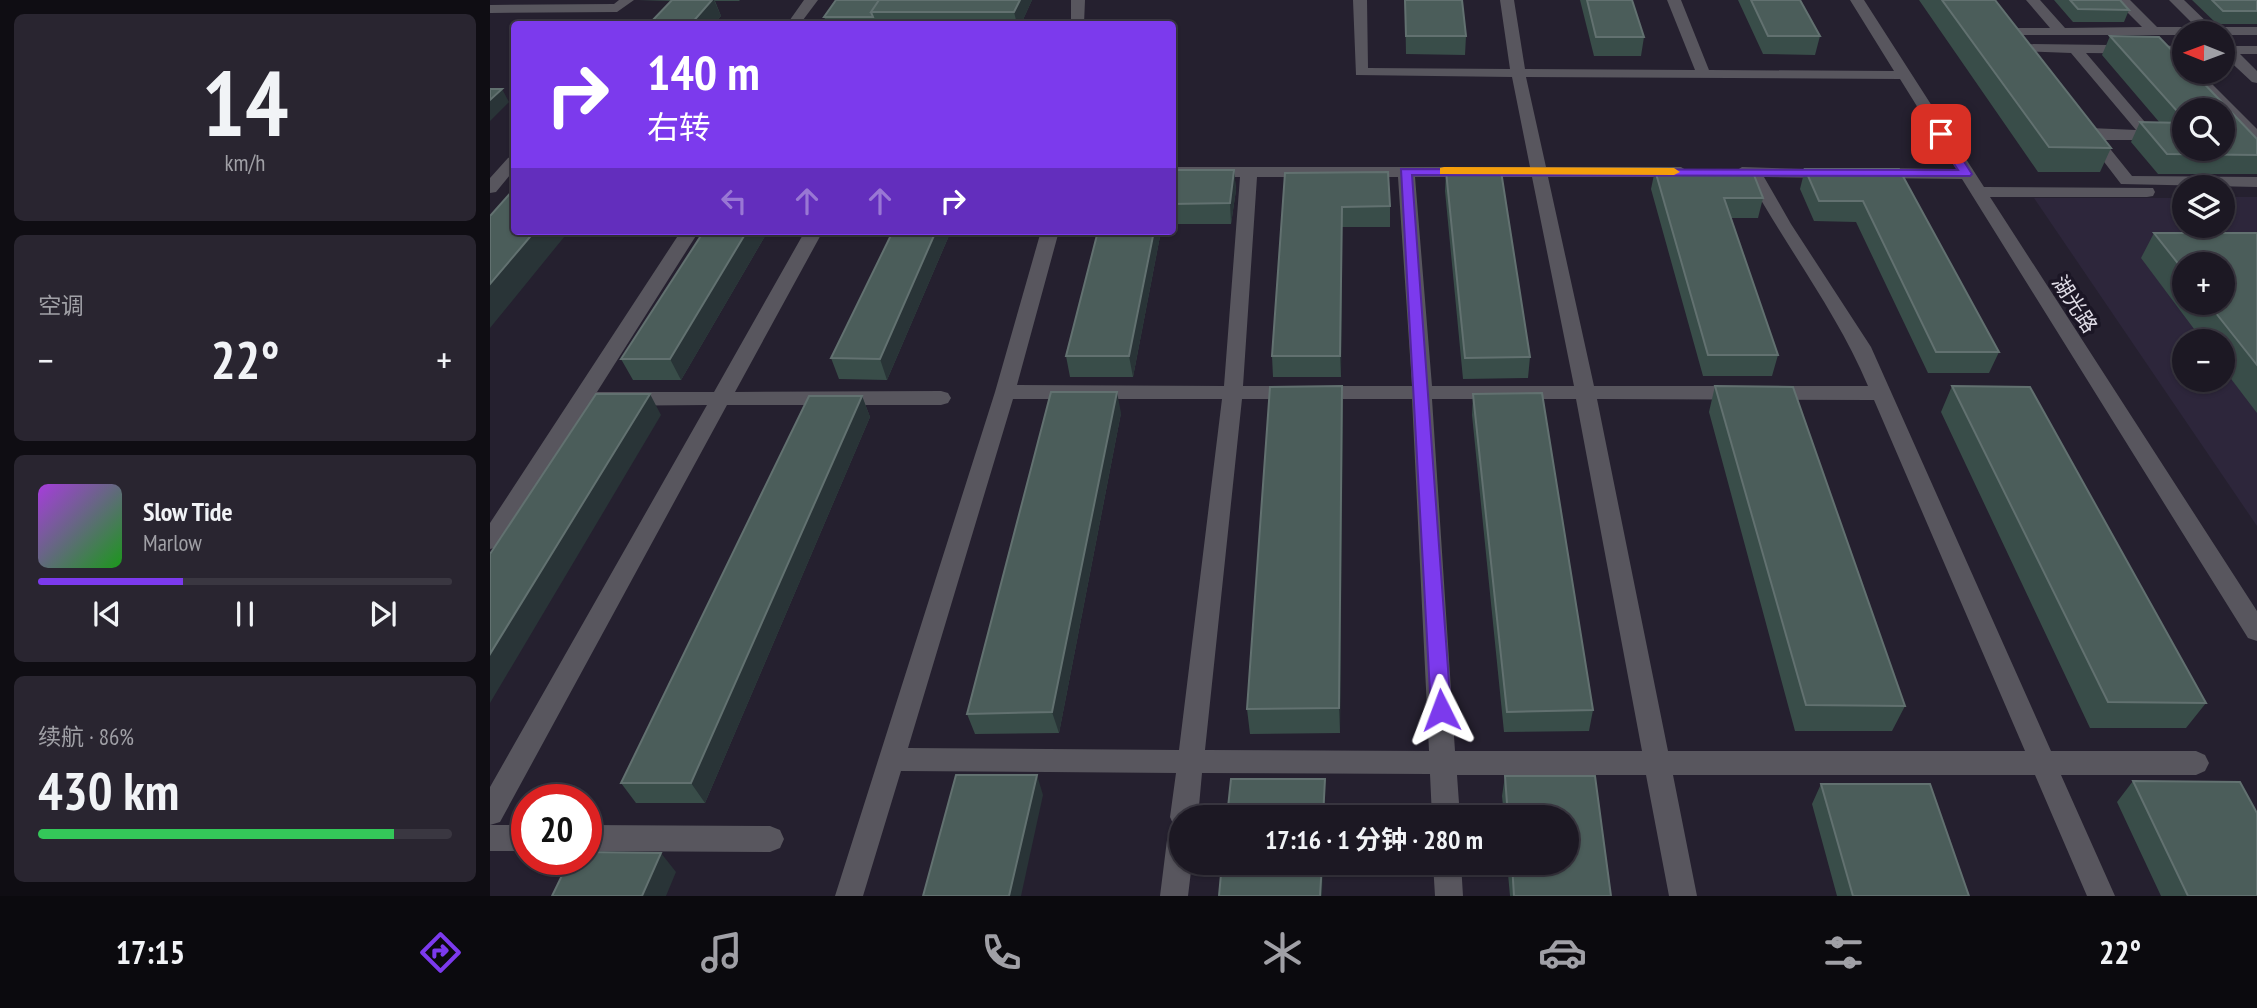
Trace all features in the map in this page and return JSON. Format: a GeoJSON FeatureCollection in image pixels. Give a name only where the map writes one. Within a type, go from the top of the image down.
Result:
{"type":"FeatureCollection","features":[{"type":"Feature","properties":{"kind":"street"},"geometry":{"type":"LineString","coordinates":[[490,9],[617,8],[627,0]]}},
{"type":"Feature","properties":{"kind":"street"},"geometry":{"type":"LineString","coordinates":[[795,21],[811,0]]}},
{"type":"Feature","properties":{"kind":"street"},"geometry":{"type":"LineString","coordinates":[[1078,0],[1078,21]]}},
{"type":"Feature","properties":{"kind":"street"},"geometry":{"type":"LineString","coordinates":[[1360,0],[1361,72],[1903,75]]}},
{"type":"Feature","properties":{"kind":"street"},"geometry":{"type":"LineString","coordinates":[[1507,0],[1536,171],[1585,392],[1683,896]]}},
{"type":"Feature","properties":{"kind":"street"},"geometry":{"type":"LineString","coordinates":[[1674,0],[1703,72]]}},
{"type":"Feature","properties":{"kind":"street","name":"湖光路"},"geometry":{"type":"LineString","coordinates":[[1857,0],[2257,631]]}},
{"type":"Feature","properties":{"kind":"street"},"geometry":{"type":"LineString","coordinates":[[2034,0],[2060,32]]}},
{"type":"Feature","properties":{"kind":"street"},"geometry":{"type":"LineString","coordinates":[[2122,0],[2153,31]]}},
{"type":"Feature","properties":{"kind":"street"},"geometry":{"type":"LineString","coordinates":[[2176,0],[2198,21]]}},
{"type":"Feature","properties":{"kind":"street"},"geometry":{"type":"LineString","coordinates":[[2041,70],[2008,26],[2060,32],[2172,31]]}},
{"type":"Feature","properties":{"kind":"street"},"geometry":{"type":"LineString","coordinates":[[2235,31],[2257,31]]}},
{"type":"Feature","properties":{"kind":"street"},"geometry":{"type":"LineString","coordinates":[[2024,48],[2172,50]]}},
{"type":"Feature","properties":{"kind":"street"},"geometry":{"type":"LineString","coordinates":[[2075,49],[2148,135],[2087,130],[2127,181],[2257,182]]}},
{"type":"Feature","properties":{"kind":"street"},"geometry":{"type":"LineString","coordinates":[[2235,50],[2257,50]]}},
{"type":"Feature","properties":{"kind":"street"},"geometry":{"type":"LineString","coordinates":[[2235,59],[2257,79]]}},
{"type":"Feature","properties":{"kind":"street"},"geometry":{"type":"LineString","coordinates":[[2204,84],[2256,136]]}},
{"type":"Feature","properties":{"kind":"street"},"geometry":{"type":"LineString","coordinates":[[490,159],[511,160]]}},
{"type":"Feature","properties":{"kind":"street"},"geometry":{"type":"LineString","coordinates":[[490,188],[511,164]]}},
{"type":"Feature","properties":{"kind":"street"},"geometry":{"type":"LineString","coordinates":[[1406,171],[1422,392],[1446,805]]}},
{"type":"Feature","properties":{"kind":"street"},"geometry":{"type":"LineString","coordinates":[[1176,172],[1699,172]]}},
{"type":"Feature","properties":{"kind":"street"},"geometry":{"type":"LineString","coordinates":[[1186,805],[1233,392],[1249,172]]}},
{"type":"Feature","properties":{"kind":"street"},"geometry":{"type":"LineString","coordinates":[[1726,172],[1966,174]]}},
{"type":"Feature","properties":{"kind":"street"},"geometry":{"type":"LineString","coordinates":[[1753,172],[1782,223],[1861,347],[2101,896]]}},
{"type":"Feature","properties":{"kind":"street"},"geometry":{"type":"LineString","coordinates":[[1977,192],[2172,192]]}},
{"type":"Feature","properties":{"kind":"street"},"geometry":{"type":"LineString","coordinates":[[2235,192],[2257,192]]}},
{"type":"Feature","properties":{"kind":"street"},"geometry":{"type":"LineString","coordinates":[[490,541],[687,235]]}},
{"type":"Feature","properties":{"kind":"street"},"geometry":{"type":"LineString","coordinates":[[490,813],[812,235]]}},
{"type":"Feature","properties":{"kind":"street"},"geometry":{"type":"LineString","coordinates":[[849,896],[1004,393],[1049,235]]}},
{"type":"Feature","properties":{"kind":"street"},"geometry":{"type":"LineString","coordinates":[[1004,393],[1881,393]]}},
{"type":"Feature","properties":{"kind":"street"},"geometry":{"type":"LineString","coordinates":[[583,399],[941,398]]}},
{"type":"Feature","properties":{"kind":"street"},"geometry":{"type":"LineString","coordinates":[[891,759],[1444,763],[2196,762]]}},
{"type":"Feature","properties":{"kind":"street"},"geometry":{"type":"LineString","coordinates":[[490,838],[511,838]]}},
{"type":"Feature","properties":{"kind":"street"},"geometry":{"type":"LineString","coordinates":[[602,838],[770,839]]}},
{"type":"Feature","properties":{"kind":"street"},"geometry":{"type":"LineString","coordinates":[[1174,896],[1177,875]]}},
{"type":"Feature","properties":{"kind":"street"},"geometry":{"type":"LineString","coordinates":[[1447,875],[1448,896]]}},
{"type":"Feature","properties":{"kind":"shaded area"},"geometry":{"type":"Polygon","coordinates":[[[2235,197],[2257,197],[2257,526],[2034,198],[2172,198],[2172,238],[2235,238],[2235,197]]]}},
{"type":"Feature","properties":{"kind":"building"},"geometry":{"type":"Polygon","coordinates":[[[672,0],[712,0],[694,21],[652,21],[672,0]]]}},
{"type":"Feature","properties":{"kind":"building"},"geometry":{"type":"Polygon","coordinates":[[[836,0],[879,0],[871,12],[873,17],[824,17],[836,0]]]}},
{"type":"Feature","properties":{"kind":"building"},"geometry":{"type":"Polygon","coordinates":[[[879,0],[1020,0],[1014,12],[871,12],[879,0]]]}},
{"type":"Feature","properties":{"kind":"building"},"geometry":{"type":"Polygon","coordinates":[[[1405,0],[1462,0],[1466,36],[1406,36],[1405,0]]]}},
{"type":"Feature","properties":{"kind":"building"},"geometry":{"type":"Polygon","coordinates":[[[1587,0],[1632,0],[1644,37],[1596,37],[1587,0]]]}},
{"type":"Feature","properties":{"kind":"building"},"geometry":{"type":"Polygon","coordinates":[[[1751,0],[1800,0],[1820,36],[1768,36],[1751,0]]]}},
{"type":"Feature","properties":{"kind":"building"},"geometry":{"type":"Polygon","coordinates":[[[1942,0],[1995,0],[2111,148],[2049,147],[1942,0]]]}},
{"type":"Feature","properties":{"kind":"building"},"geometry":{"type":"Polygon","coordinates":[[[2070,0],[2120,0],[2129,10],[2078,9],[2070,0]]]}},
{"type":"Feature","properties":{"kind":"building"},"geometry":{"type":"Polygon","coordinates":[[[2212,0],[2257,0],[2257,11],[2223,11],[2212,0]]]}},
{"type":"Feature","properties":{"kind":"building"},"geometry":{"type":"Polygon","coordinates":[[[2110,36],[2159,37],[2172,51],[2172,84],[2204,84],[2218,98],[2172,98],[2172,106],[2110,36]]]}},
{"type":"Feature","properties":{"kind":"building"},"geometry":{"type":"Polygon","coordinates":[[[490,89],[502,89],[490,100],[490,89]]]}},
{"type":"Feature","properties":{"kind":"building"},"geometry":{"type":"Polygon","coordinates":[[[2235,116],[2257,139],[2257,155],[2235,155],[2235,116]]]}},
{"type":"Feature","properties":{"kind":"building"},"geometry":{"type":"Polygon","coordinates":[[[2140,122],[2172,123],[2172,154],[2167,154],[2140,122]]]}},
{"type":"Feature","properties":{"kind":"building"},"geometry":{"type":"Polygon","coordinates":[[[1805,169],[1899,169],[1999,352],[1936,352],[1863,201],[1819,201],[1805,169]]]}},
{"type":"Feature","properties":{"kind":"building"},"geometry":{"type":"Polygon","coordinates":[[[1176,170],[1234,170],[1230,203],[1176,204],[1176,170]]]}},
{"type":"Feature","properties":{"kind":"building"},"geometry":{"type":"Polygon","coordinates":[[[1655,170],[1752,170],[1763,198],[1724,198],[1778,355],[1708,355],[1655,170]]]}},
{"type":"Feature","properties":{"kind":"building"},"geometry":{"type":"Polygon","coordinates":[[[1446,171],[1501,171],[1530,357],[1465,358],[1446,171]]]}},
{"type":"Feature","properties":{"kind":"building"},"geometry":{"type":"Polygon","coordinates":[[[1388,172],[1390,206],[1342,207],[1340,356],[1272,356],[1285,173],[1388,172]]]}},
{"type":"Feature","properties":{"kind":"building"},"geometry":{"type":"Polygon","coordinates":[[[511,192],[511,235],[532,235],[490,284],[490,216],[511,192]]]}},
{"type":"Feature","properties":{"kind":"building"},"geometry":{"type":"Polygon","coordinates":[[[2154,233],[2172,233],[2172,238],[2235,238],[2235,233],[2257,233],[2257,365],[2235,337],[2235,329],[2229,329],[2217,315],[2235,315],[2235,252],[2172,252],[2172,256],[2154,233]]]}},
{"type":"Feature","properties":{"kind":"building"},"geometry":{"type":"Polygon","coordinates":[[[701,235],[745,235],[670,359],[621,359],[701,235]]]}},
{"type":"Feature","properties":{"kind":"building"},"geometry":{"type":"Polygon","coordinates":[[[891,235],[934,235],[880,359],[831,358],[891,235]]]}},
{"type":"Feature","properties":{"kind":"building"},"geometry":{"type":"Polygon","coordinates":[[[1097,235],[1153,235],[1129,356],[1066,356],[1097,235]]]}},
{"type":"Feature","properties":{"kind":"building"},"geometry":{"type":"Polygon","coordinates":[[[1342,386],[1339,708],[1247,709],[1270,387],[1342,386]]]}},
{"type":"Feature","properties":{"kind":"building"},"geometry":{"type":"Polygon","coordinates":[[[1715,386],[1793,387],[1905,706],[1806,705],[1715,386]]]}},
{"type":"Feature","properties":{"kind":"building"},"geometry":{"type":"Polygon","coordinates":[[[1952,386],[2030,387],[2206,703],[2108,702],[1952,386]]]}},
{"type":"Feature","properties":{"kind":"building"},"geometry":{"type":"Polygon","coordinates":[[[1051,392],[1117,392],[1052,712],[967,714],[1051,392]]]}},
{"type":"Feature","properties":{"kind":"building"},"geometry":{"type":"Polygon","coordinates":[[[1542,393],[1593,710],[1507,712],[1473,394],[1542,393]]]}},
{"type":"Feature","properties":{"kind":"building"},"geometry":{"type":"Polygon","coordinates":[[[596,394],[650,394],[490,654],[490,554],[596,394]]]}},
{"type":"Feature","properties":{"kind":"building"},"geometry":{"type":"Polygon","coordinates":[[[809,396],[862,396],[691,783],[621,783],[809,396]]]}},
{"type":"Feature","properties":{"kind":"building"},"geometry":{"type":"Polygon","coordinates":[[[956,775],[1037,775],[1009,896],[923,896],[956,775]]]}},
{"type":"Feature","properties":{"kind":"building"},"geometry":{"type":"Polygon","coordinates":[[[1505,776],[1595,776],[1611,896],[1514,896],[1513,875],[1579,875],[1579,805],[1507,805],[1505,776]]]}},
{"type":"Feature","properties":{"kind":"building"},"geometry":{"type":"Polygon","coordinates":[[[1231,779],[1325,779],[1324,805],[1228,805],[1231,779]]]}},
{"type":"Feature","properties":{"kind":"building"},"geometry":{"type":"Polygon","coordinates":[[[2133,781],[2240,782],[2257,813],[2257,896],[2188,896],[2133,781]]]}},
{"type":"Feature","properties":{"kind":"building"},"geometry":{"type":"Polygon","coordinates":[[[1821,784],[1930,784],[1969,896],[1853,896],[1821,784]]]}},
{"type":"Feature","properties":{"kind":"building"},"geometry":{"type":"Polygon","coordinates":[[[602,852],[661,853],[642,896],[552,896],[562,875],[602,875],[602,852]]]}},
{"type":"Feature","properties":{"kind":"building"},"geometry":{"type":"Polygon","coordinates":[[[1221,875],[1321,875],[1320,896],[1219,896],[1221,875]]]}},
{"type":"Feature","properties":{"kind":"slow traffic"},"geometry":{"type":"LineString","coordinates":[[1444,171],[1674,172]]}},
{"type":"Feature","properties":{"kind":"route"},"geometry":{"type":"LineString","coordinates":[[1441,710],[1406,171],[1966,174],[1941,134]]}}]}
